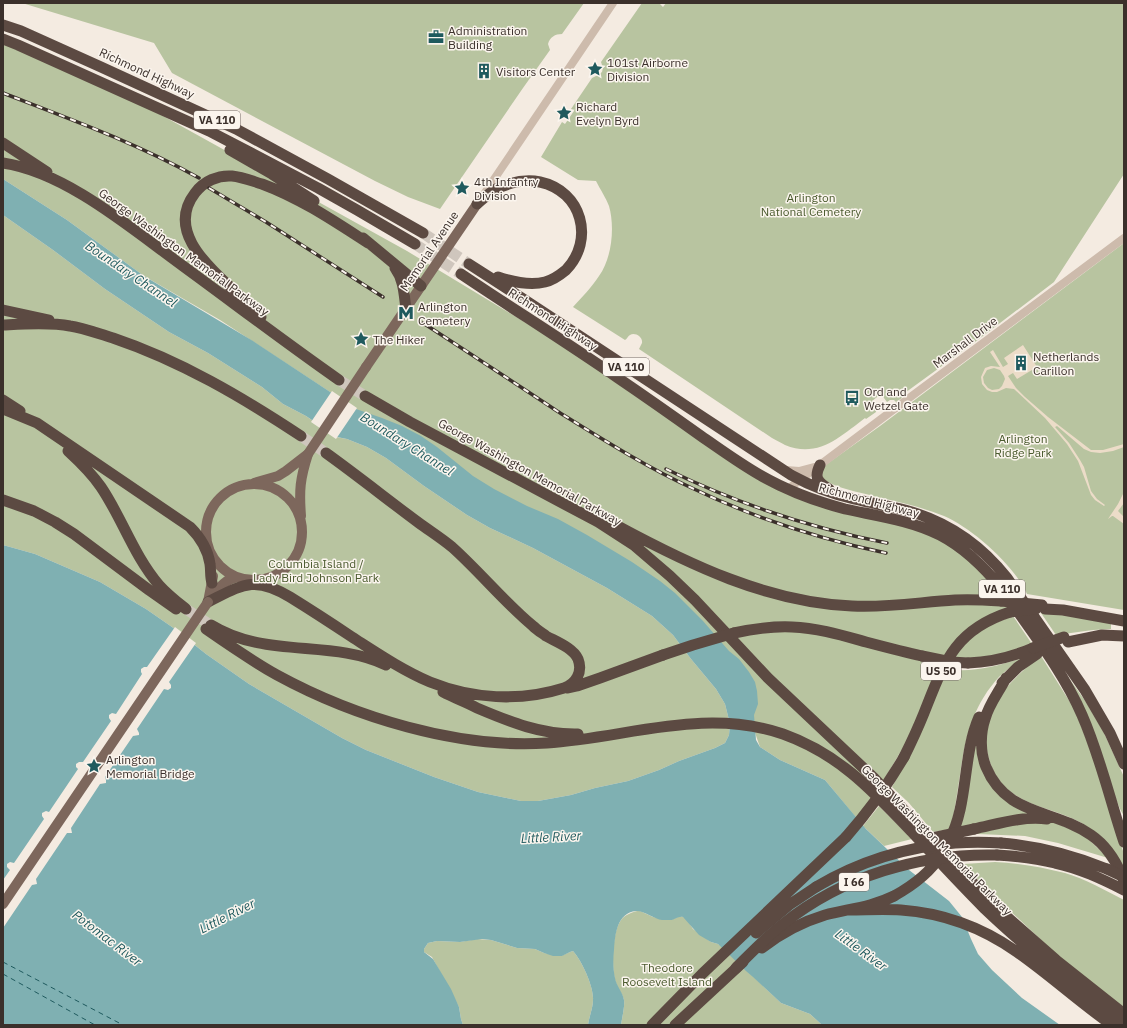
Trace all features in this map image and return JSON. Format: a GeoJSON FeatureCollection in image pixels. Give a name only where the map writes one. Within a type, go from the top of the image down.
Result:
{"type":"FeatureCollection","features":[{"type":"Feature","properties":{"kind":"highway","name":"Richmond Highway"},"geometry":{"type":"LineString","coordinates":[[3,25],[21,31],[84,59],[236,129],[328,178],[423,233]]}},
{"type":"Feature","properties":{"kind":"highway","name":"VA 110"},"geometry":{"type":"LineString","coordinates":[[3,39],[215,135],[357,210],[415,244]]}},
{"type":"Feature","properties":{"kind":"highway"},"geometry":{"type":"LineString","coordinates":[[158,108],[272,174],[316,202],[341,220],[421,286]]}},
{"type":"Feature","properties":{"kind":"highway"},"geometry":{"type":"LineString","coordinates":[[3,142],[62,183]]}},
{"type":"Feature","properties":{"kind":"highway","name":"George Washington Memorial Parkway"},"geometry":{"type":"LineString","coordinates":[[3,163],[30,170],[62,183],[88,198],[340,380]]}},
{"type":"Feature","properties":{"kind":"highway"},"geometry":{"type":"LineString","coordinates":[[292,346],[210,268],[196,251],[187,233],[186,219],[188,203],[195,192],[209,181],[220,177],[233,176],[244,178],[279,191],[305,204],[368,243]]}},
{"type":"Feature","properties":{"kind":"highway","name":"Richmond Highway"},"geometry":{"type":"LineString","coordinates":[[477,204],[496,190],[505,186],[526,181],[544,183],[560,190],[570,200],[578,213],[582,234],[578,253],[572,263],[562,273],[545,282],[522,284],[497,277],[470,264],[800,480],[842,496],[905,510],[930,518],[950,528],[980,549],[996,564],[1007,578],[1086,690],[1110,733],[1124,764]]}},
{"type":"Feature","properties":{"kind":"highway"},"geometry":{"type":"LineString","coordinates":[[387,258],[398,272],[402,281],[406,309]]}},
{"type":"Feature","properties":{"kind":"highway","name":"Richmond Highway"},"geometry":{"type":"LineString","coordinates":[[461,274],[616,376],[737,461],[760,475],[788,489],[834,506],[899,520],[925,528],[950,541],[970,555],[992,576],[1006,595],[1061,675],[1072,694],[1091,737],[1124,842]]}},
{"type":"Feature","properties":{"kind":"highway"},"geometry":{"type":"LineString","coordinates":[[3,310],[68,325],[131,344],[181,366],[238,397],[301,436]]}},
{"type":"Feature","properties":{"kind":"highway"},"geometry":{"type":"LineString","coordinates":[[3,325],[68,325]]}},
{"type":"Feature","properties":{"kind":"highway","name":"George Washington Memorial Parkway"},"geometry":{"type":"LineString","coordinates":[[365,396],[410,422],[598,522],[623,538],[659,566],[695,600],[779,689],[874,778],[1002,912],[1051,955],[1124,1014]]}},
{"type":"Feature","properties":{"kind":"highway"},"geometry":{"type":"LineString","coordinates":[[3,400],[175,516],[193,530],[204,546],[210,562],[212,583]]}},
{"type":"Feature","properties":{"kind":"highway"},"geometry":{"type":"LineString","coordinates":[[3,409],[37,423]]}},
{"type":"Feature","properties":{"kind":"highway"},"geometry":{"type":"LineString","coordinates":[[3,500],[28,509],[55,522],[149,590],[185,611],[155,580],[137,552],[98,483],[50,432]]}},
{"type":"Feature","properties":{"kind":"highway"},"geometry":{"type":"LineString","coordinates":[[326,453],[444,541],[472,566],[532,625],[576,656],[579,662],[580,672],[571,685],[561,689]]}},
{"type":"Feature","properties":{"kind":"highway"},"geometry":{"type":"LineString","coordinates":[[820,465],[817,472],[819,482],[842,496]]}},
{"type":"Feature","properties":{"kind":"highway"},"geometry":{"type":"LineString","coordinates":[[566,504],[594,514],[664,551],[710,572],[742,584],[785,596],[814,602],[852,606],[876,606],[958,600],[1001,601],[1044,607]]}},
{"type":"Feature","properties":{"kind":"highway"},"geometry":{"type":"LineString","coordinates":[[175,516],[190,522],[206,534]]}},
{"type":"Feature","properties":{"kind":"highway"},"geometry":{"type":"LineString","coordinates":[[258,580],[280,586],[290,597]]}},
{"type":"Feature","properties":{"kind":"highway"},"geometry":{"type":"LineString","coordinates":[[208,602],[232,589],[242,586],[253,584],[277,589],[376,653],[413,674],[428,681],[455,690],[474,694],[508,697],[577,686],[693,645],[734,633],[772,627],[808,628],[834,633],[878,646],[922,656],[951,662],[968,663],[1000,659],[1052,647],[1066,639],[1102,635],[1124,636]]}},
{"type":"Feature","properties":{"kind":"highway","name":"US 50"},"geometry":{"type":"LineString","coordinates":[[652,1025],[702,974],[837,846],[866,813],[904,757],[916,734],[942,668],[953,651],[965,637],[985,622],[1010,612],[1044,607],[1124,620]]}},
{"type":"Feature","properties":{"kind":"highway","name":"George Washington Memorial Parkway"},"geometry":{"type":"LineString","coordinates":[[413,674],[370,658],[349,653],[261,644],[233,636],[207,626],[253,661],[312,692],[338,704],[377,718],[403,726],[431,732],[483,741],[534,744],[575,740],[688,724],[726,723],[759,727],[804,742],[828,755],[847,769],[880,799],[954,878],[1001,924],[1069,982],[1124,1024]]}},
{"type":"Feature","properties":{"kind":"highway"},"geometry":{"type":"LineString","coordinates":[[736,968],[767,944],[793,928],[820,917],[887,900],[910,887],[924,876],[940,858],[955,828],[970,748],[978,719],[995,691],[1006,678],[1035,651]]}},
{"type":"Feature","properties":{"kind":"highway"},"geometry":{"type":"LineString","coordinates":[[1006,678],[991,705],[983,724],[981,737],[982,747],[988,770],[998,787],[1012,800],[1029,809],[1084,830],[1103,846],[1116,864],[1124,882]]}},
{"type":"Feature","properties":{"kind":"highway"},"geometry":{"type":"LineString","coordinates":[[428,681],[444,692],[484,711],[518,725],[537,730],[571,734],[617,729],[652,728]]}},
{"type":"Feature","properties":{"kind":"highway"},"geometry":{"type":"LineString","coordinates":[[816,888],[841,868],[869,855],[898,846],[1014,820],[1028,818],[1065,822]]}},
{"type":"Feature","properties":{"kind":"highway","name":"I 66"},"geometry":{"type":"LineString","coordinates":[[658,1025],[788,905],[834,877],[882,857],[908,850],[955,843],[1001,843],[1023,845],[1076,858],[1106,875],[1124,890]]}},
{"type":"Feature","properties":{"kind":"highway","name":"I 66"},"geometry":{"type":"LineString","coordinates":[[675,1025],[774,931],[790,918],[822,897],[848,884],[890,869],[923,861],[965,854],[997,855],[1025,857],[1056,863],[1076,869],[1124,877]]}},
{"type":"Feature","properties":{"kind":"highway"},"geometry":{"type":"LineString","coordinates":[[849,910],[902,910],[932,915],[971,926],[1002,942],[1019,953],[1075,998],[1112,1025]]}},
{"type":"Feature","properties":{"kind":"main road","name":"Memorial Avenue"},"geometry":{"type":"LineString","coordinates":[[301,522],[299,489],[306,457],[477,204]]}},
{"type":"Feature","properties":{"kind":"main road","name":"Memorial Avenue"},"geometry":{"type":"LineString","coordinates":[[252,484],[278,476],[306,457]]}},
{"type":"Feature","properties":{"kind":"main road"},"geometry":{"type":"LineString","coordinates":[[208,602],[214,566],[207,541],[207,523],[214,506],[221,498],[237,487],[252,484],[267,487],[282,495],[294,507],[301,522],[303,533],[299,553],[290,565],[267,578],[249,580],[237,577],[222,566],[211,551]]}},
{"type":"Feature","properties":{"kind":"main road"},"geometry":{"type":"LineString","coordinates":[[3,904],[194,621],[223,584],[232,578],[237,577]]}},
{"type":"Feature","properties":{"kind":"main road","name":"VA 110"},"geometry":{"type":"LineString","coordinates":[[1086,690],[1106,718],[1124,750]]}},
{"type":"Feature","properties":{"kind":"main road","name":"VA 110"},"geometry":{"type":"LineString","coordinates":[[1112,802],[1124,824]]}},
{"type":"Feature","properties":{"kind":"street","name":"Memorial Avenue"},"geometry":{"type":"LineString","coordinates":[[477,204],[613,3]]}},
{"type":"Feature","properties":{"kind":"street","name":"Marshall Drive"},"geometry":{"type":"LineString","coordinates":[[788,489],[1124,238]]}},
{"type":"Feature","properties":{"kind":"street","name":"Marshall Drive"},"geometry":{"type":"LineString","coordinates":[[782,469],[799,471],[820,465]]}},
{"type":"Feature","properties":{"kind":"green space"},"geometry":{"type":"Polygon","coordinates":[[[22,3],[584,3],[562,34],[555,35],[550,39],[548,44],[550,50],[440,209],[408,197],[375,181],[172,73],[154,43],[22,3]]]}},
{"type":"Feature","properties":{"kind":"green space","name":"Arlington National Cemetery"},"geometry":{"type":"Polygon","coordinates":[[[642,3],[661,3],[660,4],[663,7],[666,3],[1124,3],[1124,174],[1054,282],[902,395],[902,398],[896,402],[894,400],[890,400],[887,402],[881,394],[872,401],[877,408],[876,412],[866,419],[865,418],[838,438],[828,444],[808,449],[797,449],[785,445],[772,438],[639,349],[642,341],[638,336],[632,334],[625,340],[573,307],[596,280],[607,260],[612,233],[611,214],[608,203],[596,181],[578,180],[541,157],[562,122],[565,124],[574,111],[571,109],[592,78],[602,72],[603,68],[601,62],[642,3]]]}},
{"type":"Feature","properties":{"kind":"green space"},"geometry":{"type":"Polygon","coordinates":[[[3,43],[118,91],[407,251],[627,384],[788,489],[939,535],[1002,589],[1010,612],[965,637],[924,713],[859,821],[825,780],[780,760],[760,747],[731,664],[460,473],[356,409],[220,320],[144,276],[67,220],[3,179],[3,43]]]}},
{"type":"Feature","properties":{"kind":"green space","name":"Columbia Island / Lady Bird Johnson Park"},"geometry":{"type":"Polygon","coordinates":[[[3,215],[105,289],[169,332],[208,353],[262,387],[283,404],[306,416],[336,437],[347,439],[367,447],[386,458],[467,515],[490,528],[533,548],[607,588],[652,616],[673,635],[716,689],[725,704],[730,724],[729,735],[725,743],[628,781],[571,795],[538,801],[521,801],[478,792],[434,777],[366,750],[342,738],[249,684],[146,609],[100,582],[35,554],[3,545],[3,215]]]}},
{"type":"Feature","properties":{"kind":"green space","name":"Arlington Ridge Park"},"geometry":{"type":"Polygon","coordinates":[[[1124,243],[1124,610],[1027,594],[1012,571],[991,549],[967,529],[955,522],[944,516],[921,508],[842,488],[827,482],[822,478],[823,468],[827,464],[1124,243]]]}},
{"type":"Feature","properties":{"kind":"green space"},"geometry":{"type":"Polygon","coordinates":[[[1041,613],[1055,613],[1111,623],[1111,629],[1056,635],[1041,613]]]}},
{"type":"Feature","properties":{"kind":"green space"},"geometry":{"type":"Polygon","coordinates":[[[1013,616],[1032,644],[1012,652],[971,659],[952,657],[971,638],[988,626],[1013,616]]]}},
{"type":"Feature","properties":{"kind":"green space"},"geometry":{"type":"Polygon","coordinates":[[[1041,656],[1075,710],[1091,752],[1124,854],[1124,868],[1101,838],[1087,826],[1062,814],[1032,804],[1008,790],[995,774],[990,764],[986,741],[986,730],[997,701],[1005,689],[1029,665],[1041,656]]]}},
{"type":"Feature","properties":{"kind":"green space"},"geometry":{"type":"Polygon","coordinates":[[[1023,658],[999,677],[983,699],[968,735],[950,829],[933,832],[909,803],[892,787],[946,669],[975,669],[994,666],[1023,658]]]}},
{"type":"Feature","properties":{"kind":"green space"},"geometry":{"type":"Polygon","coordinates":[[[1066,674],[1086,702],[1104,733],[1124,777],[1124,816],[1120,809],[1066,674]]]}},
{"type":"Feature","properties":{"kind":"green space"},"geometry":{"type":"Polygon","coordinates":[[[974,740],[987,776],[1035,814],[959,829],[974,740]]]}},
{"type":"Feature","properties":{"kind":"green space"},"geometry":{"type":"Polygon","coordinates":[[[879,806],[912,839],[884,846],[863,826],[879,806]]]}},
{"type":"Feature","properties":{"kind":"green space"},"geometry":{"type":"Polygon","coordinates":[[[1051,821],[1084,835],[1108,858],[1058,843],[1025,836],[978,834],[975,831],[1008,823],[1051,821]]]}},
{"type":"Feature","properties":{"kind":"green space"},"geometry":{"type":"Polygon","coordinates":[[[995,862],[1013,863],[1072,875],[1124,900],[1124,1008],[1056,954],[987,889],[963,864],[995,862]]]}},
{"type":"Feature","properties":{"kind":"green space","name":"Theodore Roosevelt Island"},"geometry":{"type":"Polygon","coordinates":[[[637,911],[653,917],[671,920],[680,916],[686,918],[693,929],[711,942],[721,946],[781,1003],[810,1014],[824,1025],[621,1025],[624,1000],[614,977],[614,942],[621,920],[628,914],[637,911]]]}},
{"type":"Feature","properties":{"kind":"green space"},"geometry":{"type":"Polygon","coordinates":[[[477,939],[491,940],[517,948],[535,949],[544,953],[561,956],[573,951],[584,967],[592,988],[593,1003],[588,1025],[463,1025],[459,1007],[432,957],[424,952],[424,949],[428,943],[437,941],[460,942],[477,939]]]}},
{"type":"Feature","properties":{"kind":"shaded area"},"geometry":{"type":"Polygon","coordinates":[[[1023,345],[1037,367],[1017,379],[1013,373],[1008,376],[1016,388],[1025,397],[1091,450],[1103,450],[1124,444],[1124,447],[1113,451],[1100,453],[1091,452],[1084,449],[1057,426],[1055,427],[1069,443],[1080,460],[1084,467],[1091,491],[1097,499],[1105,505],[1104,506],[1095,500],[1091,495],[1078,461],[1067,444],[1045,418],[1014,389],[1006,388],[997,392],[992,392],[987,390],[982,384],[981,377],[985,368],[991,366],[1000,367],[990,352],[993,350],[1003,367],[1008,364],[1004,358],[1023,345]],[[994,368],[987,370],[983,377],[984,383],[988,388],[992,390],[999,389],[1002,386],[1005,379],[1000,370],[994,368]]]}},
{"type":"Feature","properties":{"kind":"shaded area"},"geometry":{"type":"Polygon","coordinates":[[[1124,492],[1124,503],[1118,511],[1124,517],[1124,524],[1113,516],[1108,519],[1124,492]]]}},
{"type":"Feature","properties":{"kind":"water"},"geometry":{"type":"Polygon","coordinates":[[[3,179],[67,220],[144,276],[253,341],[356,409],[402,426],[421,436],[473,476],[494,489],[527,506],[558,519],[587,535],[632,562],[675,593],[703,621],[729,651],[739,659],[755,682],[758,704],[754,715],[756,740],[760,747],[780,760],[825,780],[866,829],[909,870],[949,901],[962,917],[978,954],[992,970],[1022,998],[1060,1025],[824,1025],[810,1014],[781,1003],[718,944],[699,935],[683,917],[678,917],[672,920],[662,920],[636,911],[625,916],[621,920],[615,937],[613,960],[614,975],[624,1003],[621,1025],[588,1025],[593,1003],[592,988],[584,967],[573,951],[562,956],[553,956],[535,949],[517,948],[491,940],[482,939],[460,942],[437,941],[428,943],[424,949],[424,952],[433,959],[451,989],[459,1007],[463,1025],[3,1025],[3,545],[35,554],[100,582],[146,609],[249,684],[342,738],[366,750],[434,777],[478,792],[521,801],[538,801],[571,795],[628,781],[725,743],[729,735],[730,724],[725,704],[716,689],[673,635],[652,616],[607,588],[533,548],[490,528],[467,515],[386,458],[367,447],[347,439],[337,437],[306,416],[283,404],[262,387],[208,353],[169,332],[105,289],[3,215],[3,179]]]}},
{"type":"Feature","properties":{"kind":"pier"},"geometry":{"type":"Polygon","coordinates":[[[332,391],[357,408],[336,439],[311,422],[332,391]]]}},
{"type":"Feature","properties":{"kind":"pier","name":"Arlington Memorial Bridge"},"geometry":{"type":"Polygon","coordinates":[[[175,627],[196,643],[169,682],[171,688],[168,690],[164,689],[137,729],[139,735],[133,736],[105,777],[106,783],[100,784],[71,828],[72,833],[67,833],[36,879],[37,884],[32,885],[3,928],[3,880],[10,870],[7,867],[7,864],[10,862],[14,863],[44,819],[42,813],[46,811],[49,812],[78,769],[76,764],[83,762],[111,721],[109,715],[112,713],[116,714],[142,674],[141,669],[147,667],[175,627]]]}},
{"type":"Feature","properties":{"kind":"ferry route"},"geometry":{"type":"LineString","coordinates":[[3,962],[123,1025]]}},
{"type":"Feature","properties":{"kind":"ferry route"},"geometry":{"type":"LineString","coordinates":[[3,974],[95,1025]]}},
{"type":"Feature","properties":{"kind":"tunnel"},"geometry":{"type":"LineString","coordinates":[[423,233],[469,264]]}},
{"type":"Feature","properties":{"kind":"tunnel"},"geometry":{"type":"LineString","coordinates":[[415,244],[461,274]]}},
{"type":"Feature","properties":{"kind":"tunnel"},"geometry":{"type":"LineString","coordinates":[[339,380],[365,396]]}},
{"type":"Feature","properties":{"kind":"tunnel"},"geometry":{"type":"LineString","coordinates":[[301,436],[326,453]]}},
{"type":"Feature","properties":{"kind":"tunnel"},"geometry":{"type":"LineString","coordinates":[[186,609],[209,624]]}},
{"type":"Feature","properties":{"kind":"railway"},"geometry":{"type":"LineString","coordinates":[[3,93],[127,143],[199,178]]}},
{"type":"Feature","properties":{"kind":"railway"},"geometry":{"type":"LineString","coordinates":[[209,188],[266,222],[383,297]]}},
{"type":"Feature","properties":{"kind":"railway"},"geometry":{"type":"LineString","coordinates":[[423,323],[557,411],[624,452],[676,480],[717,500],[788,527],[836,541],[886,553]]}},
{"type":"Feature","properties":{"kind":"railway"},"geometry":{"type":"LineString","coordinates":[[666,469],[719,493],[774,513],[830,530],[887,543]]}},
{"type":"Feature","properties":{"kind":"place","name":"Administration Building"},"geometry":{"type":"Point","coordinates":[436,37]}},
{"type":"Feature","properties":{"kind":"place","name":"101st Airborne Division"},"geometry":{"type":"Point","coordinates":[595,69]}},
{"type":"Feature","properties":{"kind":"place","name":"Visitors Center"},"geometry":{"type":"Point","coordinates":[484,71]}},
{"type":"Feature","properties":{"kind":"place","name":"Richard Evelyn Byrd"},"geometry":{"type":"Point","coordinates":[564,113]}},
{"type":"Feature","properties":{"kind":"place","name":"4th Infantry Division"},"geometry":{"type":"Point","coordinates":[462,188]}},
{"type":"Feature","properties":{"kind":"place","name":"Arlington Cemetery"},"geometry":{"type":"Point","coordinates":[406,313]}},
{"type":"Feature","properties":{"kind":"place","name":"The Hiker"},"geometry":{"type":"Point","coordinates":[361,339]}},
{"type":"Feature","properties":{"kind":"place","name":"Netherlands Carillon"},"geometry":{"type":"Point","coordinates":[1021,363]}},
{"type":"Feature","properties":{"kind":"place","name":"Ord and Wetzel Gate"},"geometry":{"type":"Point","coordinates":[852,398]}},
{"type":"Feature","properties":{"kind":"place","name":"Arlington Memorial Bridge"},"geometry":{"type":"Point","coordinates":[94,766]}},
{"type":"Feature","properties":{"kind":"water label","name":"Boundary Channel"},"geometry":{"type":"Point","coordinates":[131,274]}},
{"type":"Feature","properties":{"kind":"water label","name":"Boundary Channel"},"geometry":{"type":"Point","coordinates":[407,444]}},
{"type":"Feature","properties":{"kind":"water label","name":"Little River"},"geometry":{"type":"Point","coordinates":[551,837]}},
{"type":"Feature","properties":{"kind":"water label","name":"Little River"},"geometry":{"type":"Point","coordinates":[227,916]}},
{"type":"Feature","properties":{"kind":"water label","name":"Potomac River"},"geometry":{"type":"Point","coordinates":[107,938]}},
{"type":"Feature","properties":{"kind":"water label","name":"Little River"},"geometry":{"type":"Point","coordinates":[861,950]}}]}
